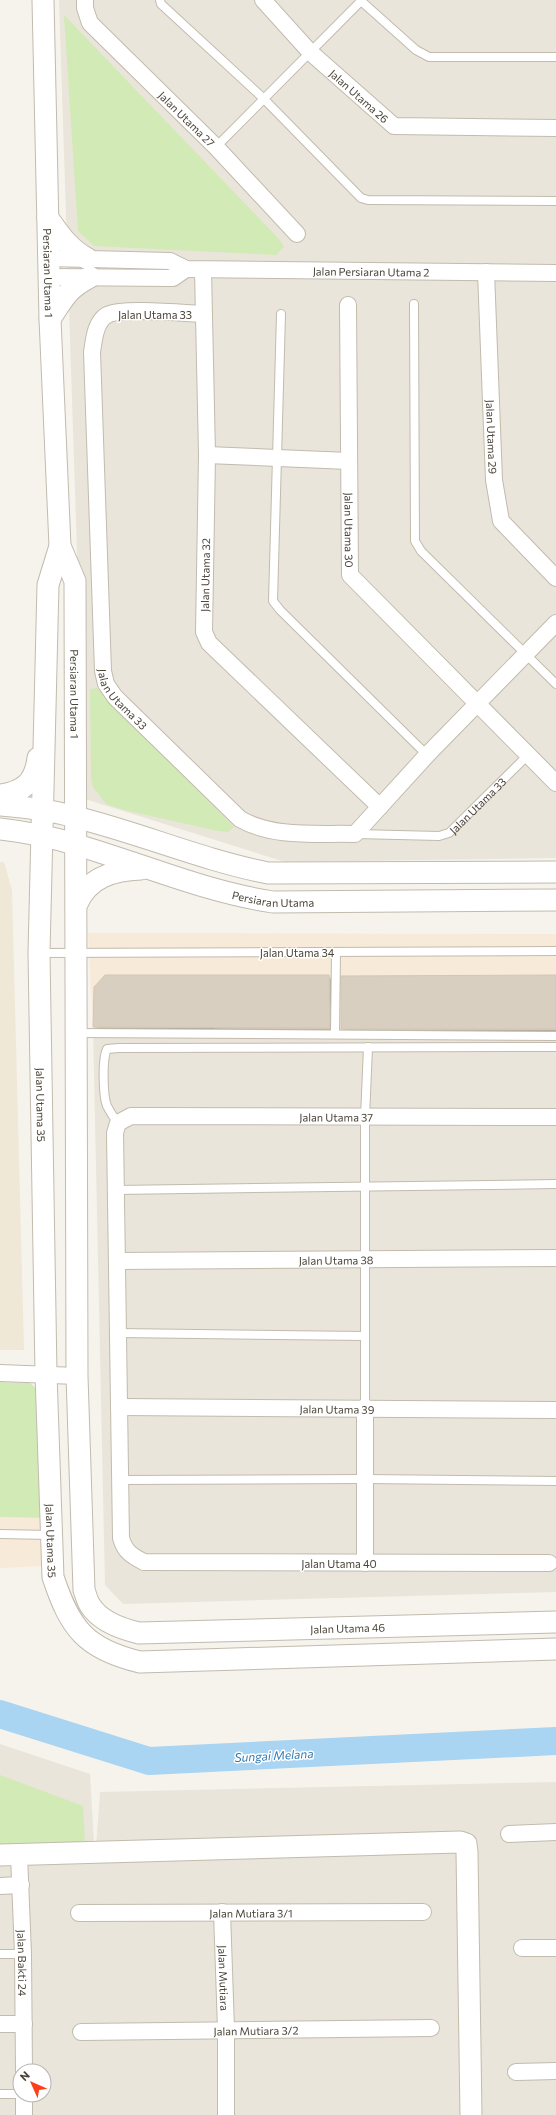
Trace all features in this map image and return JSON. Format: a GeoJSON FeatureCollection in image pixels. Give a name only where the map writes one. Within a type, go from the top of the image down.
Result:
{"type":"FeatureCollection","features":[{"type":"Feature","properties":{"kind":"street","name":"Persiaran Utama 1"},"geometry":{"type":"LineString","coordinates":[[41,835],[48,585],[60,546],[50,319],[43,0]]}},
{"type":"Feature","properties":{"kind":"street","name":"Jalan Utama 27"},"geometry":{"type":"LineString","coordinates":[[85,0],[85,8],[90,23],[216,147],[297,234]]}},
{"type":"Feature","properties":{"kind":"street","name":"Jalan Utama 26"},"geometry":{"type":"LineString","coordinates":[[263,0],[310,52],[394,126],[556,128]]}},
{"type":"Feature","properties":{"kind":"street"},"geometry":{"type":"LineString","coordinates":[[48,218],[65,243],[76,252],[89,268],[50,319]]}},
{"type":"Feature","properties":{"kind":"street","name":"Jalan Persiaran Utama 2"},"geometry":{"type":"LineString","coordinates":[[49,268],[89,268],[170,261],[186,269],[203,270],[556,273]]}},
{"type":"Feature","properties":{"kind":"street","name":"Jalan Utama 32"},"geometry":{"type":"LineString","coordinates":[[203,270],[208,454],[204,632],[209,643],[380,807]]}},
{"type":"Feature","properties":{"kind":"street","name":"Jalan Utama 29"},"geometry":{"type":"LineString","coordinates":[[486,272],[494,480],[501,521],[556,578]]}},
{"type":"Feature","properties":{"kind":"street","name":"Jalan Utama 30"},"geometry":{"type":"LineString","coordinates":[[348,305],[350,575],[556,783]]}},
{"type":"Feature","properties":{"kind":"street","name":"Jalan Utama 33"},"geometry":{"type":"LineString","coordinates":[[203,314],[123,312],[106,315],[98,326],[94,337],[92,360],[103,671],[106,684],[115,696],[240,819],[254,827],[287,832],[355,834]]}},
{"type":"Feature","properties":{"kind":"street"},"geometry":{"type":"LineString","coordinates":[[208,454],[349,461]]}},
{"type":"Feature","properties":{"kind":"street","name":"Persiaran Utama 1"},"geometry":{"type":"LineString","coordinates":[[60,546],[75,581],[77,844]]}},
{"type":"Feature","properties":{"kind":"street"},"geometry":{"type":"LineString","coordinates":[[355,834],[427,755],[556,623]]}},
{"type":"Feature","properties":{"kind":"street"},"geometry":{"type":"LineString","coordinates":[[0,795],[20,790],[29,782],[36,770],[45,690]]}},
{"type":"Feature","properties":{"kind":"street"},"geometry":{"type":"LineString","coordinates":[[0,805],[42,809],[76,817],[235,866],[268,873],[556,872]]}},
{"type":"Feature","properties":{"kind":"street","name":"Persiaran Utama"},"geometry":{"type":"LineString","coordinates":[[0,829],[41,835],[77,844],[243,898],[273,902],[556,900]]}},
{"type":"Feature","properties":{"kind":"street","name":"Jalan Utama 35"},"geometry":{"type":"LineString","coordinates":[[41,835],[39,953],[46,1374],[53,1577],[64,1609],[79,1632],[94,1644],[120,1658],[140,1662],[556,1649]]}},
{"type":"Feature","properties":{"kind":"street"},"geometry":{"type":"LineString","coordinates":[[0,1373],[77,1376],[77,844]]}},
{"type":"Feature","properties":{"kind":"street"},"geometry":{"type":"LineString","coordinates":[[77,904],[81,893],[97,879],[122,869],[148,868]]}},
{"type":"Feature","properties":{"kind":"street","name":"Jalan Utama 37"},"geometry":{"type":"LineString","coordinates":[[118,1123],[131,1116],[364,1118],[556,1117]]}},
{"type":"Feature","properties":{"kind":"street"},"geometry":{"type":"LineString","coordinates":[[118,1123],[115,1133],[120,1480]]}},
{"type":"Feature","properties":{"kind":"street","name":"Jalan Utama 38"},"geometry":{"type":"LineString","coordinates":[[117,1261],[365,1258],[556,1258]]}},
{"type":"Feature","properties":{"kind":"street","name":"Jalan Utama 46"},"geometry":{"type":"LineString","coordinates":[[77,1376],[84,1590],[90,1606],[105,1620],[120,1629],[139,1633],[556,1622]]}},
{"type":"Feature","properties":{"kind":"street","name":"Jalan Utama 39"},"geometry":{"type":"LineString","coordinates":[[119,1406],[365,1407],[556,1410]]}},
{"type":"Feature","properties":{"kind":"street"},"geometry":{"type":"LineString","coordinates":[[365,1407],[365,1563]]}},
{"type":"Feature","properties":{"kind":"street","name":"Jalan Utama 40"},"geometry":{"type":"LineString","coordinates":[[120,1480],[121,1538],[123,1546],[130,1555],[144,1562],[549,1563]]}},
{"type":"Feature","properties":{"kind":"street"},"geometry":{"type":"LineString","coordinates":[[509,1834],[556,1832]]}},
{"type":"Feature","properties":{"kind":"street"},"geometry":{"type":"LineString","coordinates":[[10,1855],[460,1842],[466,1844],[471,2115]]}},
{"type":"Feature","properties":{"kind":"street","name":"Jalan Bakti 24"},"geometry":{"type":"LineString","coordinates":[[10,1855],[20,1885],[23,1954],[24,2063]]}},
{"type":"Feature","properties":{"kind":"street"},"geometry":{"type":"LineString","coordinates":[[0,1886],[20,1885]]}},
{"type":"Feature","properties":{"kind":"street","name":"Jalan Mutiara"},"geometry":{"type":"LineString","coordinates":[[222,1912],[226,2029],[226,2115]]}},
{"type":"Feature","properties":{"kind":"street","name":"Jalan Mutiara 3/1"},"geometry":{"type":"LineString","coordinates":[[79,1913],[423,1912]]}},
{"type":"Feature","properties":{"kind":"street"},"geometry":{"type":"LineString","coordinates":[[522,1948],[556,1948]]}},
{"type":"Feature","properties":{"kind":"street"},"geometry":{"type":"LineString","coordinates":[[0,2024],[24,2024]]}},
{"type":"Feature","properties":{"kind":"street","name":"Jalan Mutiara 3/2"},"geometry":{"type":"LineString","coordinates":[[81,2032],[226,2029],[431,2028]]}},
{"type":"Feature","properties":{"kind":"street"},"geometry":{"type":"LineString","coordinates":[[516,2072],[556,2071]]}},
{"type":"Feature","properties":{"kind":"street"},"geometry":{"type":"LineString","coordinates":[[24,2103],[24,2115]]}},
{"type":"Feature","properties":{"kind":"lane"},"geometry":{"type":"LineString","coordinates":[[160,0],[161,4],[263,98],[360,198],[368,200],[556,201]]}},
{"type":"Feature","properties":{"kind":"lane"},"geometry":{"type":"LineString","coordinates":[[216,147],[361,0],[416,50],[429,57],[556,57]]}},
{"type":"Feature","properties":{"kind":"lane"},"geometry":{"type":"LineString","coordinates":[[414,304],[415,541],[421,551],[556,684]]}},
{"type":"Feature","properties":{"kind":"lane"},"geometry":{"type":"LineString","coordinates":[[281,314],[273,600],[280,610],[427,755]]}},
{"type":"Feature","properties":{"kind":"lane","name":"Jalan Utama 33"},"geometry":{"type":"LineString","coordinates":[[355,834],[439,836],[449,833],[528,755]]}},
{"type":"Feature","properties":{"kind":"lane","name":"Jalan Utama 34"},"geometry":{"type":"LineString","coordinates":[[39,953],[556,951]]}},
{"type":"Feature","properties":{"kind":"lane"},"geometry":{"type":"LineString","coordinates":[[335,1034],[336,952]]}},
{"type":"Feature","properties":{"kind":"lane"},"geometry":{"type":"LineString","coordinates":[[77,1033],[556,1036]]}},
{"type":"Feature","properties":{"kind":"lane"},"geometry":{"type":"LineString","coordinates":[[365,1407],[364,1118],[368,1047]]}},
{"type":"Feature","properties":{"kind":"lane"},"geometry":{"type":"LineString","coordinates":[[118,1123],[107,1105],[103,1057],[107,1049],[556,1047]]}},
{"type":"Feature","properties":{"kind":"lane"},"geometry":{"type":"LineString","coordinates":[[116,1190],[365,1188],[556,1184]]}},
{"type":"Feature","properties":{"kind":"lane"},"geometry":{"type":"LineString","coordinates":[[118,1333],[365,1336]]}},
{"type":"Feature","properties":{"kind":"lane"},"geometry":{"type":"LineString","coordinates":[[120,1480],[365,1479],[556,1481]]}},
{"type":"Feature","properties":{"kind":"lane"},"geometry":{"type":"LineString","coordinates":[[0,1534],[52,1536]]}},
{"type":"Feature","properties":{"kind":"lane"},"geometry":{"type":"LineString","coordinates":[[0,1954],[23,1954]]}},
{"type":"Feature","properties":{"kind":"lane"},"geometry":{"type":"LineString","coordinates":[[0,2094],[12,2094]]}},
{"type":"Feature","properties":{"kind":"shaded area"},"geometry":{"type":"Polygon","coordinates":[[[59,0],[556,0],[556,858],[285,862],[85,799],[59,0]]]}},
{"type":"Feature","properties":{"kind":"shaded area"},"geometry":{"type":"Polygon","coordinates":[[[0,862],[4,862],[12,890],[24,1350],[0,1350],[0,862]]]}},
{"type":"Feature","properties":{"kind":"shaded area"},"geometry":{"type":"Polygon","coordinates":[[[88,933],[556,934],[556,1033],[93,1027],[88,933]]]}},
{"type":"Feature","properties":{"kind":"shaded area"},"geometry":{"type":"Polygon","coordinates":[[[93,1027],[556,1033],[556,1592],[123,1604],[105,1585],[93,1027]]]}},
{"type":"Feature","properties":{"kind":"shaded area"},"geometry":{"type":"Polygon","coordinates":[[[0,1517],[44,1518],[44,1566],[0,1568],[0,1517]]]}},
{"type":"Feature","properties":{"kind":"shaded area"},"geometry":{"type":"Polygon","coordinates":[[[0,1744],[90,1774],[95,1860],[100,1792],[556,1782],[556,2115],[0,2115],[0,1744]]]}},
{"type":"Feature","properties":{"kind":"green space"},"geometry":{"type":"Polygon","coordinates":[[[64,15],[279,239],[284,247],[276,255],[94,246],[78,231],[64,15]]]}},
{"type":"Feature","properties":{"kind":"green space"},"geometry":{"type":"Polygon","coordinates":[[[97,688],[234,827],[228,832],[218,831],[124,810],[106,804],[93,787],[91,777],[90,689],[97,688]]]}},
{"type":"Feature","properties":{"kind":"green space"},"geometry":{"type":"Polygon","coordinates":[[[0,1382],[30,1383],[37,1389],[44,1518],[0,1517],[0,1382]]]}},
{"type":"Feature","properties":{"kind":"green space"},"geometry":{"type":"Polygon","coordinates":[[[0,1775],[83,1806],[85,1843],[0,1844],[0,1775]]]}},
{"type":"Feature","properties":{"kind":"building"},"geometry":{"type":"Polygon","coordinates":[[[105,975],[329,975],[330,1028],[93,1027],[94,987],[105,975]]]}},
{"type":"Feature","properties":{"kind":"building"},"geometry":{"type":"Polygon","coordinates":[[[556,975],[556,1029],[341,1029],[341,976],[556,975]]]}},
{"type":"Feature","properties":{"kind":"waterway","name":"Sungai Melana"},"geometry":{"type":"LineString","coordinates":[[0,1714],[149,1761],[556,1741]]}}]}
